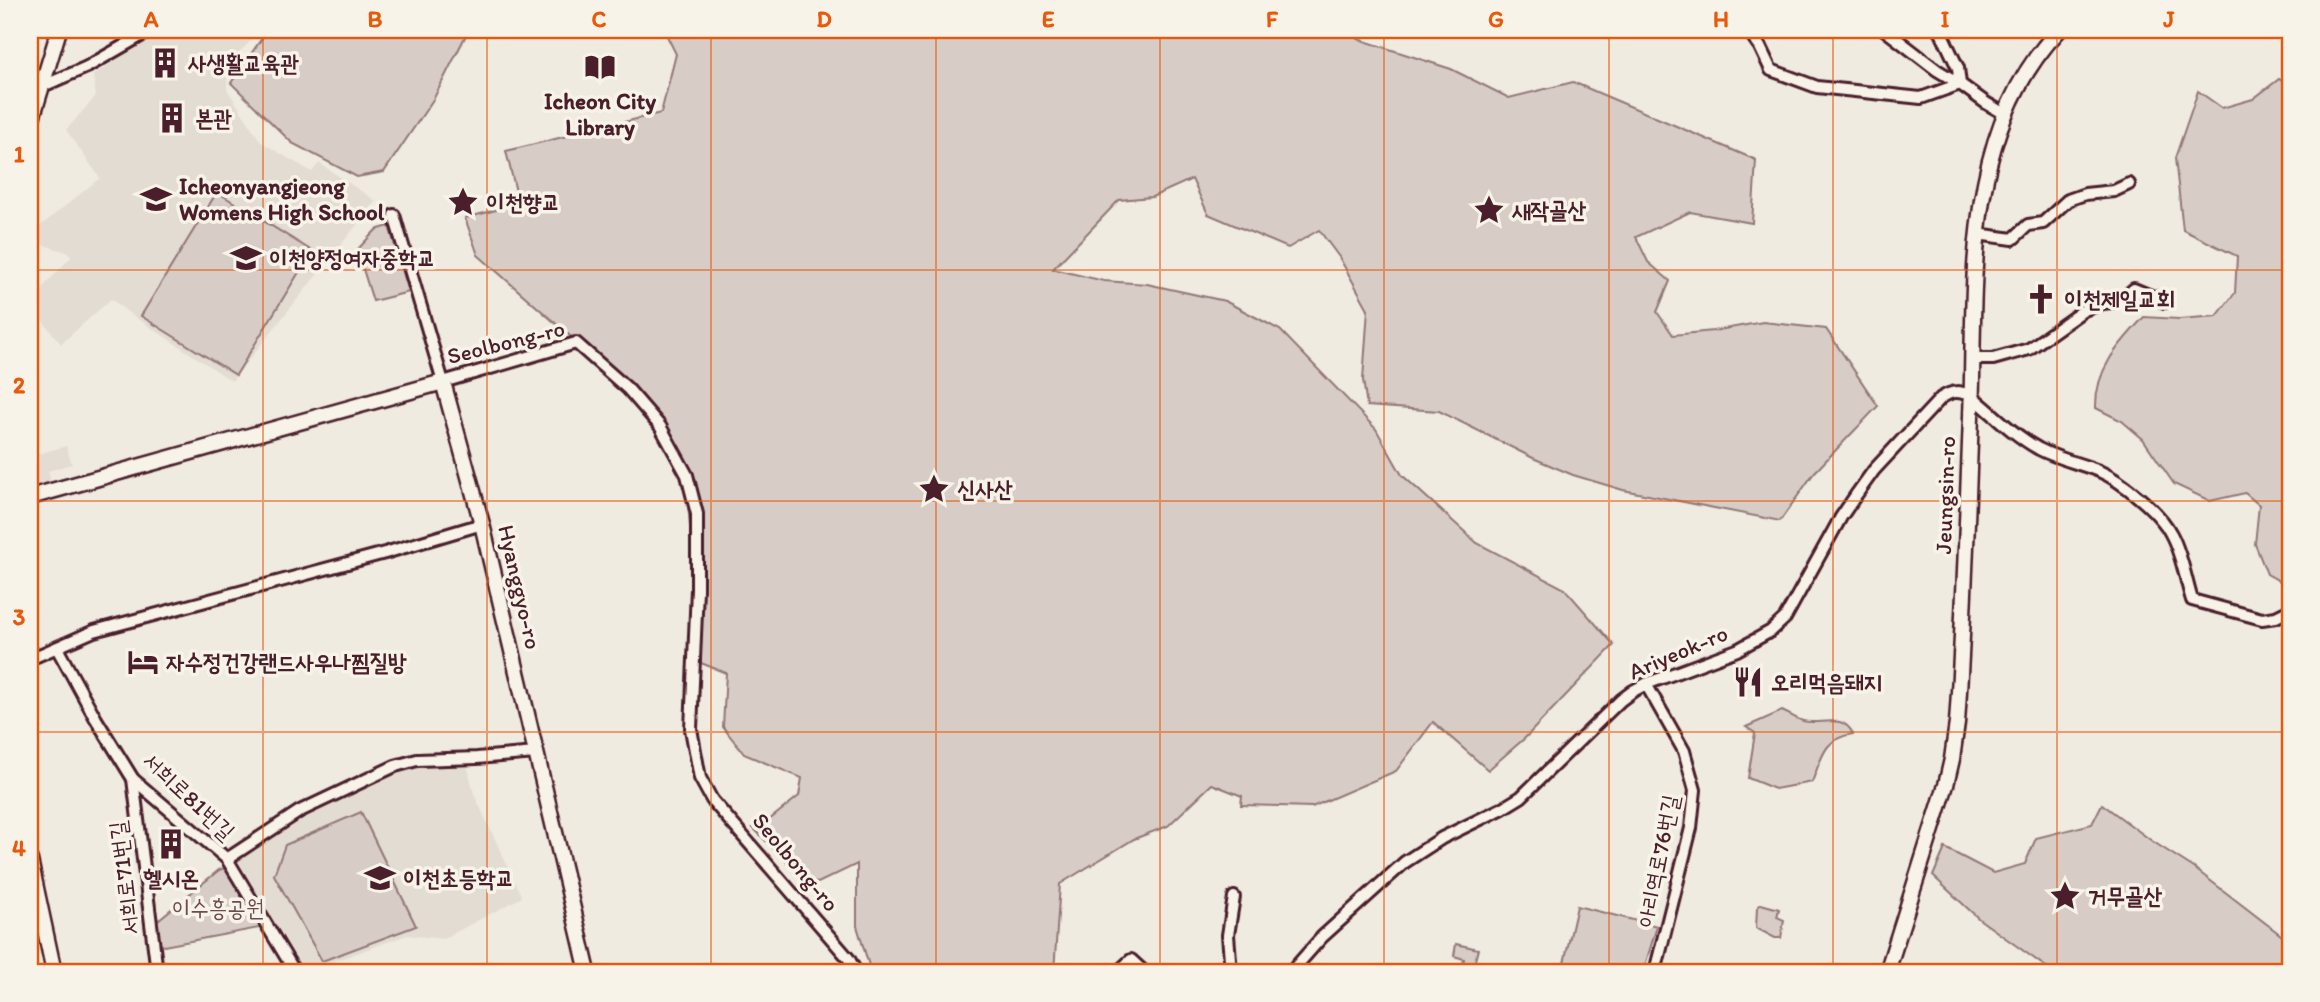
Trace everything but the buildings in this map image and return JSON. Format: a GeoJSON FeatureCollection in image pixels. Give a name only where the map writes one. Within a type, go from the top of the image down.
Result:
{"type":"FeatureCollection","features":[{"type":"Feature","properties":{"kind":"street"},"geometry":{"type":"LineString","coordinates":[[30,125],[59,30]]}},
{"type":"Feature","properties":{"kind":"street"},"geometry":{"type":"LineString","coordinates":[[43,86],[87,67],[151,30]]}},
{"type":"Feature","properties":{"kind":"street"},"geometry":{"type":"LineString","coordinates":[[1748,30],[1771,70],[1817,87],[1847,92],[1922,97],[1960,84]]}},
{"type":"Feature","properties":{"kind":"street"},"geometry":{"type":"LineString","coordinates":[[1885,30],[1937,70],[2005,114]]}},
{"type":"Feature","properties":{"kind":"street"},"geometry":{"type":"LineString","coordinates":[[1940,30],[1958,68],[1960,84]]}},
{"type":"Feature","properties":{"kind":"street","name":"Jeungsin-ro"},"geometry":{"type":"LineString","coordinates":[[1887,972],[1952,759],[1961,669],[1977,234],[1984,181],[2005,114],[2018,85],[2031,63],[2059,30]]}},
{"type":"Feature","properties":{"kind":"street"},"geometry":{"type":"LineString","coordinates":[[1977,234],[2013,239],[2028,225],[2043,223],[2068,200],[2085,194],[2114,191],[2129,184]]}},
{"type":"Feature","properties":{"kind":"street","name":"Hyanggyo-ro"},"geometry":{"type":"LineString","coordinates":[[394,215],[482,524],[588,972]]}},
{"type":"Feature","properties":{"kind":"street"},"geometry":{"type":"LineString","coordinates":[[1973,359],[1993,359],[2029,349],[2084,310],[2103,303],[2120,301],[2134,289],[2165,302]]}},
{"type":"Feature","properties":{"kind":"street","name":"Seolbong-ro"},"geometry":{"type":"LineString","coordinates":[[30,497],[576,343],[628,389],[660,426],[687,475],[697,514],[691,729],[700,778],[712,800],[849,959],[856,972]]}},
{"type":"Feature","properties":{"kind":"street","name":"Ariyeok-ro"},"geometry":{"type":"LineString","coordinates":[[1291,972],[1322,937],[1405,862],[1441,838],[1521,797],[1621,700],[1646,684],[1737,650],[1771,631],[1785,618],[1795,603],[1842,517],[1874,470],[1941,398],[1959,391],[1972,396]]}},
{"type":"Feature","properties":{"kind":"street"},"geometry":{"type":"LineString","coordinates":[[1972,396],[2037,448],[2101,472],[2126,488],[2152,510],[2170,531],[2192,600],[2262,619],[2276,617],[2290,610]]}},
{"type":"Feature","properties":{"kind":"street"},"geometry":{"type":"LineString","coordinates":[[30,659],[94,631],[482,524]]}},
{"type":"Feature","properties":{"kind":"street","name":"서희로81번길"},"geometry":{"type":"LineString","coordinates":[[57,649],[133,779],[227,859],[295,972]]}},
{"type":"Feature","properties":{"kind":"street","name":"아리역로76번길"},"geometry":{"type":"LineString","coordinates":[[1646,684],[1684,751],[1695,790],[1691,828],[1655,972]]}},
{"type":"Feature","properties":{"kind":"street"},"geometry":{"type":"LineString","coordinates":[[227,859],[300,811],[379,772],[417,760],[536,753]]}},
{"type":"Feature","properties":{"kind":"street","name":"서희로71번길"},"geometry":{"type":"LineString","coordinates":[[133,779],[157,972]]}},
{"type":"Feature","properties":{"kind":"street"},"geometry":{"type":"LineString","coordinates":[[30,860],[54,972]]}},
{"type":"Feature","properties":{"kind":"street"},"geometry":{"type":"LineString","coordinates":[[1231,972],[1228,935],[1234,897]]}},
{"type":"Feature","properties":{"kind":"street"},"geometry":{"type":"LineString","coordinates":[[1118,972],[1131,960],[1144,972]]}},
{"type":"Feature","properties":{"kind":"shaded area"},"geometry":{"type":"Polygon","coordinates":[[[164,30],[256,30],[257,35],[228,63],[227,89],[261,142],[312,172],[319,163],[376,201],[232,381],[111,299],[61,344],[30,305],[30,301],[71,257],[67,252],[30,241],[30,234],[100,178],[66,130],[96,96],[93,75],[164,30]]]}},
{"type":"Feature","properties":{"kind":"shaded area"},"geometry":{"type":"Polygon","coordinates":[[[66,446],[72,464],[48,471],[52,487],[30,493],[30,456],[66,446]]]}},
{"type":"Feature","properties":{"kind":"shaded area","name":"이천초등학교"},"geometry":{"type":"Polygon","coordinates":[[[415,763],[467,764],[474,794],[522,897],[443,939],[407,935],[305,972],[237,859],[326,803],[415,763]]]}},
{"type":"Feature","properties":{"kind":"green space"},"geometry":{"type":"Polygon","coordinates":[[[262,30],[473,30],[466,35],[434,98],[384,172],[357,177],[292,143],[231,83],[264,35],[262,30]]]}},
{"type":"Feature","properties":{"kind":"green space"},"geometry":{"type":"Polygon","coordinates":[[[664,30],[1355,30],[1358,39],[1451,69],[1509,98],[1573,82],[1756,160],[1752,223],[1690,212],[1636,237],[1648,262],[1670,281],[1657,312],[1673,335],[1763,322],[1826,329],[1878,406],[1814,473],[1780,521],[1623,490],[1573,475],[1533,458],[1439,411],[1367,406],[1363,380],[1368,309],[1339,257],[1319,230],[1288,248],[1208,214],[1192,179],[1152,197],[1119,200],[1053,269],[1104,281],[1147,284],[1225,301],[1280,330],[1376,429],[1402,475],[1477,543],[1565,589],[1614,645],[1525,738],[1488,770],[1433,722],[1396,771],[1312,807],[1241,805],[1242,796],[1212,784],[1168,826],[1134,839],[1060,884],[1054,972],[871,972],[857,926],[857,864],[818,883],[806,881],[753,828],[764,824],[799,796],[802,778],[744,754],[723,727],[726,673],[701,663],[688,503],[680,457],[628,387],[478,255],[465,218],[500,209],[499,205],[518,200],[506,151],[661,113],[676,54],[664,30]]]}},
{"type":"Feature","properties":{"kind":"green space"},"geometry":{"type":"Polygon","coordinates":[[[2279,79],[2290,85],[2290,581],[2285,584],[2267,574],[2255,544],[2259,505],[2245,493],[2210,501],[2174,484],[2143,439],[2122,421],[2096,408],[2104,369],[2118,347],[2144,317],[2179,319],[2217,316],[2235,293],[2237,256],[2183,230],[2175,158],[2198,91],[2222,108],[2253,99],[2279,79]]]}},
{"type":"Feature","properties":{"kind":"green space"},"geometry":{"type":"Polygon","coordinates":[[[217,192],[312,251],[236,375],[141,316],[217,192]]]}},
{"type":"Feature","properties":{"kind":"green space"},"geometry":{"type":"Polygon","coordinates":[[[389,226],[409,292],[373,301],[357,250],[376,230],[389,226]]]}},
{"type":"Feature","properties":{"kind":"green space"},"geometry":{"type":"Polygon","coordinates":[[[1782,711],[1803,721],[1843,723],[1853,734],[1843,736],[1830,744],[1812,782],[1775,789],[1748,778],[1755,733],[1746,727],[1782,711]]]}},
{"type":"Feature","properties":{"kind":"green space"},"geometry":{"type":"Polygon","coordinates":[[[2102,804],[2194,868],[2290,942],[2290,972],[2053,972],[1979,919],[1933,876],[1945,848],[1993,873],[2025,864],[2036,838],[2092,824],[2102,804]]]}},
{"type":"Feature","properties":{"kind":"green space"},"geometry":{"type":"Polygon","coordinates":[[[361,812],[416,926],[322,961],[274,875],[285,845],[361,812]]]}},
{"type":"Feature","properties":{"kind":"green space","name":"이수흥공원"},"geometry":{"type":"Polygon","coordinates":[[[225,868],[261,921],[259,928],[164,946],[158,942],[155,927],[158,920],[225,868]]]}},
{"type":"Feature","properties":{"kind":"green space"},"geometry":{"type":"Polygon","coordinates":[[[1761,904],[1779,909],[1777,917],[1784,920],[1781,938],[1775,938],[1756,928],[1757,908],[1761,904]]]}},
{"type":"Feature","properties":{"kind":"green space"},"geometry":{"type":"Polygon","coordinates":[[[1577,906],[1657,926],[1643,972],[1562,972],[1577,906]]]}},
{"type":"Feature","properties":{"kind":"green space"},"geometry":{"type":"Polygon","coordinates":[[[1456,944],[1478,949],[1472,972],[1461,972],[1464,959],[1454,956],[1456,944]]]}},
{"type":"Feature","properties":{"kind":"place","name":"사생활교육관"},"geometry":{"type":"Point","coordinates":[165,63]}},
{"type":"Feature","properties":{"kind":"place","name":"Icheon City Library"},"geometry":{"type":"Point","coordinates":[600,67]}},
{"type":"Feature","properties":{"kind":"place","name":"본관"},"geometry":{"type":"Point","coordinates":[172,118]}},
{"type":"Feature","properties":{"kind":"place","name":"Icheonyangjeong Womens High School"},"geometry":{"type":"Point","coordinates":[156,199]}},
{"type":"Feature","properties":{"kind":"place","name":"이천향교"},"geometry":{"type":"Point","coordinates":[463,202]}},
{"type":"Feature","properties":{"kind":"place","name":"새작골산"},"geometry":{"type":"Point","coordinates":[1489,210]}},
{"type":"Feature","properties":{"kind":"place","name":"이천양정여자중학교"},"geometry":{"type":"Point","coordinates":[246,258]}},
{"type":"Feature","properties":{"kind":"place","name":"이천제일교회"},"geometry":{"type":"Point","coordinates":[2041,299]}},
{"type":"Feature","properties":{"kind":"place","name":"신사산"},"geometry":{"type":"Point","coordinates":[934,489]}},
{"type":"Feature","properties":{"kind":"place","name":"자수정건강랜드사우나찜질방"},"geometry":{"type":"Point","coordinates":[143,662]}},
{"type":"Feature","properties":{"kind":"place","name":"오리먹음돼지"},"geometry":{"type":"Point","coordinates":[1748,682]}},
{"type":"Feature","properties":{"kind":"place","name":"헬시온"},"geometry":{"type":"Point","coordinates":[171,844]}},
{"type":"Feature","properties":{"kind":"place","name":"이천초등학교"},"geometry":{"type":"Point","coordinates":[380,878]}},
{"type":"Feature","properties":{"kind":"place","name":"거무골산"},"geometry":{"type":"Point","coordinates":[2065,896]}}]}
